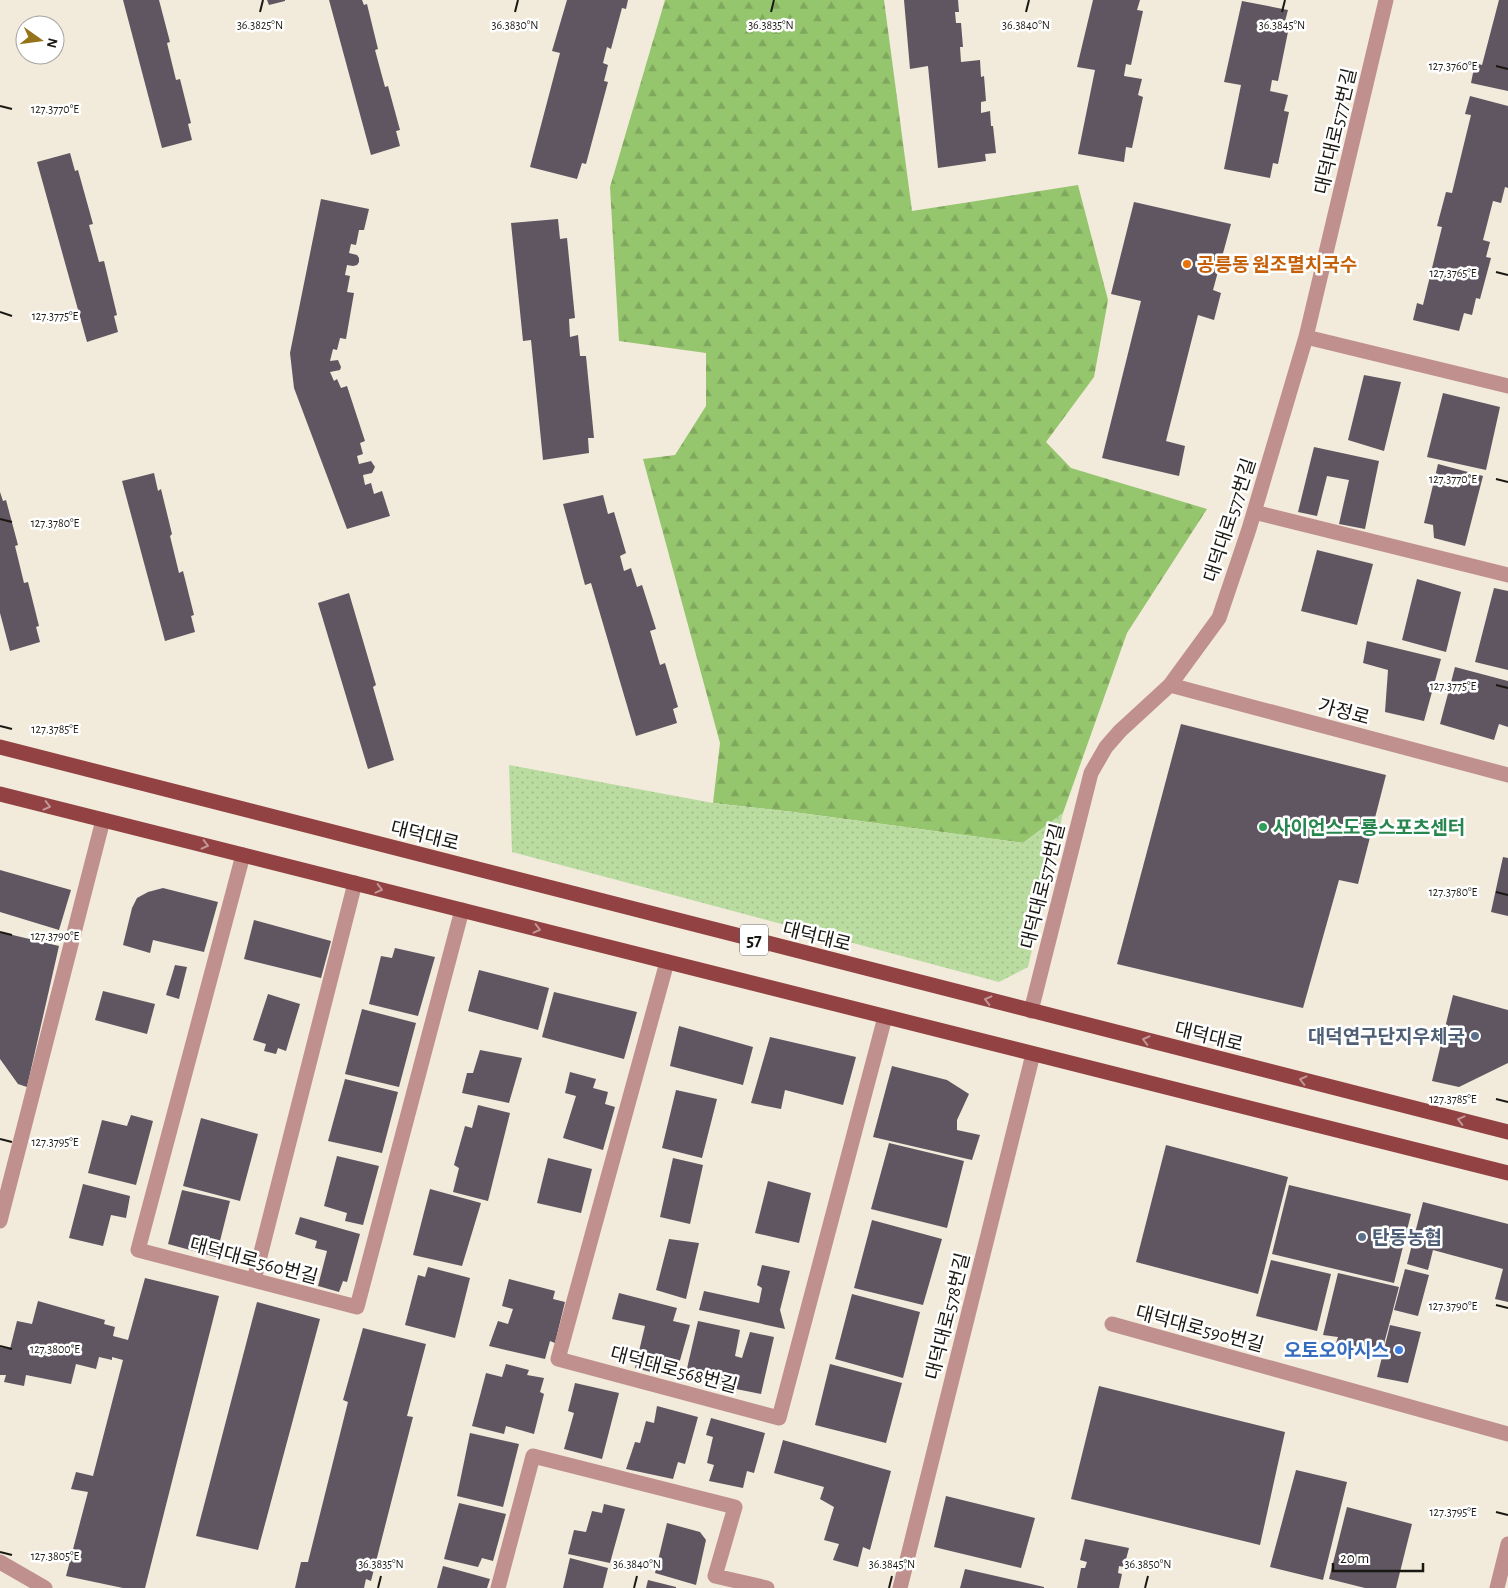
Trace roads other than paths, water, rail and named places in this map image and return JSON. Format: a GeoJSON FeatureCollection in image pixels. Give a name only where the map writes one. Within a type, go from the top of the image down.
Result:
{"type":"FeatureCollection","features":[{"type":"Feature","properties":{"kind":"main road","name":"대덕대로"},"geometry":{"type":"LineString","coordinates":[[0,748],[1508,1132]]}},
{"type":"Feature","properties":{"kind":"main road","name":"57"},"geometry":{"type":"LineString","coordinates":[[0,794],[1508,1173]]}},
{"type":"Feature","properties":{"kind":"street","name":"대덕대로577번길"},"geometry":{"type":"LineString","coordinates":[[1031,1011],[1091,773],[1106,747],[1120,731],[1170,685],[1219,618],[1254,512],[1306,337],[1386,0]]}},
{"type":"Feature","properties":{"kind":"street"},"geometry":{"type":"LineString","coordinates":[[1306,337],[1508,386]]}},
{"type":"Feature","properties":{"kind":"street"},"geometry":{"type":"LineString","coordinates":[[1254,512],[1508,575]]}},
{"type":"Feature","properties":{"kind":"street","name":"가정로"},"geometry":{"type":"LineString","coordinates":[[1170,685],[1508,774]]}},
{"type":"Feature","properties":{"kind":"street"},"geometry":{"type":"LineString","coordinates":[[0,1221],[103,820]]}},
{"type":"Feature","properties":{"kind":"street","name":"대덕대로560번길"},"geometry":{"type":"LineString","coordinates":[[243,855],[138,1250],[357,1307],[462,910]]}},
{"type":"Feature","properties":{"kind":"street"},"geometry":{"type":"LineString","coordinates":[[254,1280],[356,883]]}},
{"type":"Feature","properties":{"kind":"street","name":"대덕대로568번길"},"geometry":{"type":"LineString","coordinates":[[667,962],[558,1360],[779,1418],[885,1017]]}},
{"type":"Feature","properties":{"kind":"street","name":"대덕대로578번길"},"geometry":{"type":"LineString","coordinates":[[900,1588],[1033,1054]]}},
{"type":"Feature","properties":{"kind":"street","name":"대덕대로590번길"},"geometry":{"type":"LineString","coordinates":[[1112,1324],[1508,1434]]}},
{"type":"Feature","properties":{"kind":"street"},"geometry":{"type":"LineString","coordinates":[[498,1588],[533,1456],[735,1506],[714,1582],[767,1588]]}},
{"type":"Feature","properties":{"kind":"street"},"geometry":{"type":"LineString","coordinates":[[1497,1588],[1508,1544]]}},
{"type":"Feature","properties":{"kind":"street"},"geometry":{"type":"LineString","coordinates":[[0,1562],[44,1588]]}},
{"type":"Feature","properties":{"kind":"place","name":"공릉동 원조멸치국수"},"geometry":{"type":"Point","coordinates":[1187,264]}},
{"type":"Feature","properties":{"kind":"place","name":"사이언스도룡스포츠센터"},"geometry":{"type":"Point","coordinates":[1263,827]}},
{"type":"Feature","properties":{"kind":"place","name":"대덕연구단지우체국"},"geometry":{"type":"Point","coordinates":[1475,1036]}},
{"type":"Feature","properties":{"kind":"place","name":"탄동농협"},"geometry":{"type":"Point","coordinates":[1362,1237]}},
{"type":"Feature","properties":{"kind":"place","name":"오토오아시스"},"geometry":{"type":"Point","coordinates":[1399,1350]}}]}
